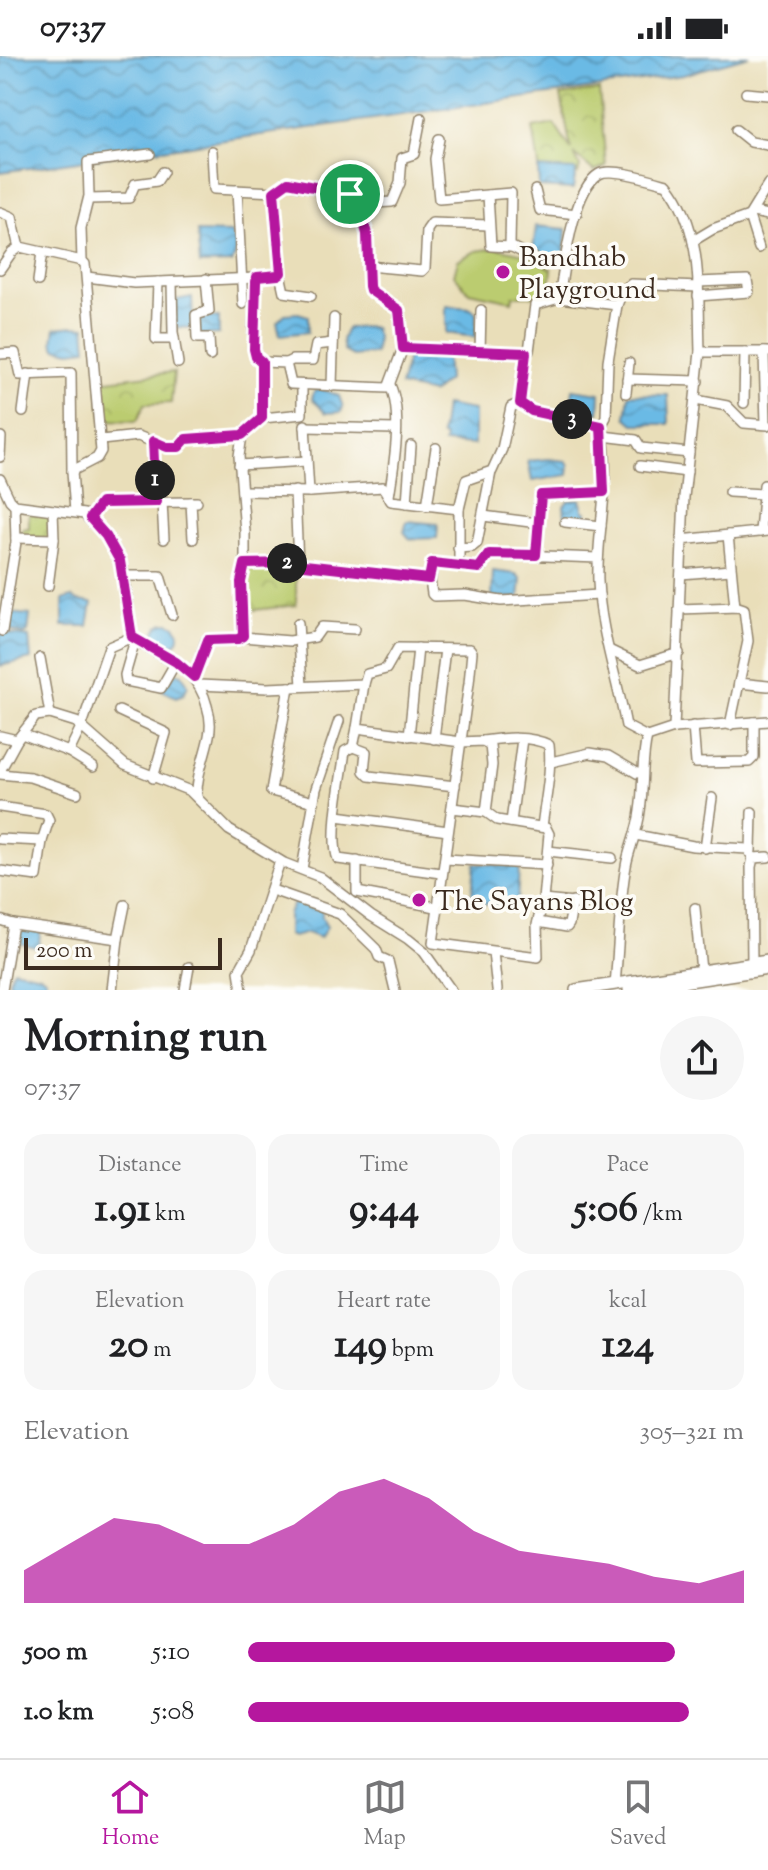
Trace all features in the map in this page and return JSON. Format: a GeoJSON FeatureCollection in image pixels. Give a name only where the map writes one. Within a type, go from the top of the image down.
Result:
{"type":"FeatureCollection","features":[{"type":"Feature","properties":{"kind":"main road"},"geometry":{"type":"LineString","coordinates":[[576,990],[768,961]]}},
{"type":"Feature","properties":{"kind":"main road"},"geometry":{"type":"LineString","coordinates":[[629,990],[661,988],[768,969]]}},
{"type":"Feature","properties":{"kind":"street"},"geometry":{"type":"LineString","coordinates":[[746,93],[768,95]]}},
{"type":"Feature","properties":{"kind":"street"},"geometry":{"type":"LineString","coordinates":[[358,204],[392,202],[400,183],[402,158],[414,154],[421,118]]}},
{"type":"Feature","properties":{"kind":"street"},"geometry":{"type":"LineString","coordinates":[[736,130],[751,142],[768,145]]}},
{"type":"Feature","properties":{"kind":"street"},"geometry":{"type":"LineString","coordinates":[[439,139],[435,159],[439,199],[512,194],[511,247]]}},
{"type":"Feature","properties":{"kind":"street"},"geometry":{"type":"LineString","coordinates":[[212,151],[214,189],[274,192],[288,182],[357,198],[366,229],[370,290],[399,310],[403,348],[388,388],[289,383],[286,363]]}},
{"type":"Feature","properties":{"kind":"street"},"geometry":{"type":"LineString","coordinates":[[72,471],[97,458],[101,451],[87,277],[82,261],[81,225],[89,199],[89,161],[150,154]]}},
{"type":"Feature","properties":{"kind":"street"},"geometry":{"type":"LineString","coordinates":[[89,199],[129,198],[135,184],[157,181],[163,172]]}},
{"type":"Feature","properties":{"kind":"street"},"geometry":{"type":"LineString","coordinates":[[559,298],[583,193],[597,175],[641,177],[669,185],[693,241],[700,352],[681,540],[674,728]]}},
{"type":"Feature","properties":{"kind":"street"},"geometry":{"type":"LineString","coordinates":[[759,248],[751,214],[768,185]]}},
{"type":"Feature","properties":{"kind":"street"},"geometry":{"type":"LineString","coordinates":[[237,190],[243,304]]}},
{"type":"Feature","properties":{"kind":"street"},"geometry":{"type":"LineString","coordinates":[[535,190],[540,210],[577,214]]}},
{"type":"Feature","properties":{"kind":"street"},"geometry":{"type":"LineString","coordinates":[[274,192],[284,292],[311,296]]}},
{"type":"Feature","properties":{"kind":"street"},"geometry":{"type":"LineString","coordinates":[[488,195],[491,246],[511,247],[539,261],[565,266]]}},
{"type":"Feature","properties":{"kind":"street"},"geometry":{"type":"LineString","coordinates":[[0,212],[12,217],[19,248]]}},
{"type":"Feature","properties":{"kind":"street"},"geometry":{"type":"LineString","coordinates":[[693,241],[713,229],[751,214],[768,215]]}},
{"type":"Feature","properties":{"kind":"street"},"geometry":{"type":"LineString","coordinates":[[368,266],[422,271],[425,268],[427,230],[432,223],[489,225]]}},
{"type":"Feature","properties":{"kind":"street"},"geometry":{"type":"LineString","coordinates":[[0,269],[12,252],[19,248],[82,261]]}},
{"type":"Feature","properties":{"kind":"street"},"geometry":{"type":"LineString","coordinates":[[38,281],[42,252]]}},
{"type":"Feature","properties":{"kind":"street"},"geometry":{"type":"LineString","coordinates":[[87,277],[134,283],[256,278],[280,274]]}},
{"type":"Feature","properties":{"kind":"street"},"geometry":{"type":"LineString","coordinates":[[256,278],[256,357],[262,362],[313,360],[316,345],[333,343]]}},
{"type":"Feature","properties":{"kind":"street"},"geometry":{"type":"LineString","coordinates":[[206,279],[209,311],[195,317],[197,338],[209,338],[210,356]]}},
{"type":"Feature","properties":{"kind":"street"},"geometry":{"type":"LineString","coordinates":[[698,289],[747,280],[749,292],[698,289],[631,284],[623,290],[617,305],[602,431],[604,492],[598,558],[601,617],[626,726],[647,737],[674,728],[768,721]]}},
{"type":"Feature","properties":{"kind":"street"},"geometry":{"type":"LineString","coordinates":[[158,282],[156,339],[174,339]]}},
{"type":"Feature","properties":{"kind":"street"},"geometry":{"type":"LineString","coordinates":[[172,282],[178,363]]}},
{"type":"Feature","properties":{"kind":"street"},"geometry":{"type":"LineString","coordinates":[[520,403],[526,353],[533,340],[535,305],[559,298],[617,305]]}},
{"type":"Feature","properties":{"kind":"street"},"geometry":{"type":"LineString","coordinates":[[480,352],[481,310]]}},
{"type":"Feature","properties":{"kind":"street"},"geometry":{"type":"LineString","coordinates":[[332,386],[334,318]]}},
{"type":"Feature","properties":{"kind":"street"},"geometry":{"type":"LineString","coordinates":[[403,348],[526,353]]}},
{"type":"Feature","properties":{"kind":"street"},"geometry":{"type":"LineString","coordinates":[[696,400],[727,406],[742,423],[767,424],[766,352],[700,352]]}},
{"type":"Feature","properties":{"kind":"street"},"geometry":{"type":"LineString","coordinates":[[744,403],[745,352]]}},
{"type":"Feature","properties":{"kind":"street"},"geometry":{"type":"LineString","coordinates":[[0,354],[15,353],[19,374],[71,373],[75,512]]}},
{"type":"Feature","properties":{"kind":"street"},"geometry":{"type":"LineString","coordinates":[[262,362],[262,418]]}},
{"type":"Feature","properties":{"kind":"street"},"geometry":{"type":"LineString","coordinates":[[626,393],[629,363]]}},
{"type":"Feature","properties":{"kind":"street"},"geometry":{"type":"LineString","coordinates":[[23,412],[28,374]]}},
{"type":"Feature","properties":{"kind":"street"},"geometry":{"type":"LineString","coordinates":[[627,379],[698,381]]}},
{"type":"Feature","properties":{"kind":"street"},"geometry":{"type":"LineString","coordinates":[[302,385],[309,492]]}},
{"type":"Feature","properties":{"kind":"street"},"geometry":{"type":"LineString","coordinates":[[389,496],[396,459],[390,385]]}},
{"type":"Feature","properties":{"kind":"street"},"geometry":{"type":"LineString","coordinates":[[520,403],[532,411],[636,440],[641,448],[689,453]]}},
{"type":"Feature","properties":{"kind":"street"},"geometry":{"type":"LineString","coordinates":[[458,548],[472,547],[477,543],[491,472],[502,449],[511,407],[520,403]]}},
{"type":"Feature","properties":{"kind":"street"},"geometry":{"type":"LineString","coordinates":[[101,440],[138,436],[167,447],[179,447],[186,439],[242,435],[262,418],[273,415],[302,414]]}},
{"type":"Feature","properties":{"kind":"street"},"geometry":{"type":"LineString","coordinates":[[305,427],[395,429]]}},
{"type":"Feature","properties":{"kind":"street"},"geometry":{"type":"LineString","coordinates":[[242,435],[239,465],[245,564],[241,582],[243,637]]}},
{"type":"Feature","properties":{"kind":"street"},"geometry":{"type":"LineString","coordinates":[[0,457],[1,437]]}},
{"type":"Feature","properties":{"kind":"street"},"geometry":{"type":"LineString","coordinates":[[153,441],[164,539]]}},
{"type":"Feature","properties":{"kind":"street"},"geometry":{"type":"LineString","coordinates":[[407,503],[411,446]]}},
{"type":"Feature","properties":{"kind":"street"},"geometry":{"type":"LineString","coordinates":[[427,506],[436,448]]}},
{"type":"Feature","properties":{"kind":"street"},"geometry":{"type":"LineString","coordinates":[[239,465],[307,461]]}},
{"type":"Feature","properties":{"kind":"street"},"geometry":{"type":"LineString","coordinates":[[640,466],[687,472]]}},
{"type":"Feature","properties":{"kind":"street"},"geometry":{"type":"LineString","coordinates":[[458,565],[459,509],[466,480],[491,472]]}},
{"type":"Feature","properties":{"kind":"street"},"geometry":{"type":"LineString","coordinates":[[0,479],[15,505],[75,512],[90,518],[116,551],[124,576],[134,638],[126,681],[161,688],[176,662]]}},
{"type":"Feature","properties":{"kind":"street"},"geometry":{"type":"LineString","coordinates":[[242,491],[309,492],[383,487],[391,501],[459,509]]}},
{"type":"Feature","properties":{"kind":"street"},"geometry":{"type":"LineString","coordinates":[[681,540],[764,531],[764,489],[729,492]]}},
{"type":"Feature","properties":{"kind":"street"},"geometry":{"type":"LineString","coordinates":[[295,491],[298,565]]}},
{"type":"Feature","properties":{"kind":"street"},"geometry":{"type":"LineString","coordinates":[[536,555],[541,495],[604,492]]}},
{"type":"Feature","properties":{"kind":"street"},"geometry":{"type":"LineString","coordinates":[[90,518],[101,503],[194,502],[193,539]]}},
{"type":"Feature","properties":{"kind":"street"},"geometry":{"type":"LineString","coordinates":[[2,631],[16,538],[15,505]]}},
{"type":"Feature","properties":{"kind":"street"},"geometry":{"type":"LineString","coordinates":[[48,586],[54,539],[53,510]]}},
{"type":"Feature","properties":{"kind":"street"},"geometry":{"type":"LineString","coordinates":[[483,516],[538,523]]}},
{"type":"Feature","properties":{"kind":"street"},"geometry":{"type":"LineString","coordinates":[[565,522],[601,526]]}},
{"type":"Feature","properties":{"kind":"street"},"geometry":{"type":"LineString","coordinates":[[728,535],[735,607]]}},
{"type":"Feature","properties":{"kind":"street"},"geometry":{"type":"LineString","coordinates":[[16,538],[54,539]]}},
{"type":"Feature","properties":{"kind":"street"},"geometry":{"type":"LineString","coordinates":[[598,558],[489,554],[479,568],[432,563],[430,579],[434,596],[465,595],[501,601],[599,595]]}},
{"type":"Feature","properties":{"kind":"street"},"geometry":{"type":"LineString","coordinates":[[245,564],[298,565],[430,579]]}},
{"type":"Feature","properties":{"kind":"street"},"geometry":{"type":"LineString","coordinates":[[681,574],[731,570]]}},
{"type":"Feature","properties":{"kind":"street"},"geometry":{"type":"LineString","coordinates":[[124,576],[160,576],[172,615]]}},
{"type":"Feature","properties":{"kind":"street"},"geometry":{"type":"LineString","coordinates":[[679,609],[744,609],[748,634],[730,725]]}},
{"type":"Feature","properties":{"kind":"street"},"geometry":{"type":"LineString","coordinates":[[298,623],[302,686]]}},
{"type":"Feature","properties":{"kind":"street"},"geometry":{"type":"LineString","coordinates":[[197,681],[208,640],[243,637],[299,640],[315,637],[322,627],[355,629]]}},
{"type":"Feature","properties":{"kind":"street"},"geometry":{"type":"LineString","coordinates":[[69,752],[82,725],[109,647],[134,638],[176,662],[197,681],[209,713],[210,732],[198,773],[197,797]]}},
{"type":"Feature","properties":{"kind":"street"},"geometry":{"type":"LineString","coordinates":[[409,736],[418,648]]}},
{"type":"Feature","properties":{"kind":"street"},"geometry":{"type":"LineString","coordinates":[[353,747],[367,674],[386,669],[397,649],[468,649],[472,652],[433,943],[538,957],[538,922],[549,834],[542,827],[497,820],[486,812],[452,808]]}},
{"type":"Feature","properties":{"kind":"street"},"geometry":{"type":"LineString","coordinates":[[434,739],[445,649]]}},
{"type":"Feature","properties":{"kind":"street"},"geometry":{"type":"LineString","coordinates":[[609,650],[640,665],[679,653]]}},
{"type":"Feature","properties":{"kind":"street"},"geometry":{"type":"LineString","coordinates":[[40,658],[50,714]]}},
{"type":"Feature","properties":{"kind":"street"},"geometry":{"type":"LineString","coordinates":[[197,681],[289,687],[364,684]]}},
{"type":"Feature","properties":{"kind":"street"},"geometry":{"type":"LineString","coordinates":[[739,683],[768,686]]}},
{"type":"Feature","properties":{"kind":"street"},"geometry":{"type":"LineString","coordinates":[[289,687],[271,791],[314,802]]}},
{"type":"Feature","properties":{"kind":"street"},"geometry":{"type":"LineString","coordinates":[[119,711],[166,733],[153,778]]}},
{"type":"Feature","properties":{"kind":"street"},"geometry":{"type":"LineString","coordinates":[[77,793],[30,777],[0,772],[36,716],[50,714],[82,725],[125,765],[180,787],[197,797],[229,830],[280,861],[320,877],[424,952],[451,990]]}},
{"type":"Feature","properties":{"kind":"street"},"geometry":{"type":"LineString","coordinates":[[302,869],[314,802],[339,721]]}},
{"type":"Feature","properties":{"kind":"street"},"geometry":{"type":"LineString","coordinates":[[693,726],[696,763],[737,763],[749,762],[754,757],[754,722]]}},
{"type":"Feature","properties":{"kind":"street"},"geometry":{"type":"LineString","coordinates":[[357,728],[461,742],[522,739],[549,745],[551,762],[542,827]]}},
{"type":"Feature","properties":{"kind":"street"},"geometry":{"type":"LineString","coordinates":[[0,736],[20,737],[69,752],[93,767]]}},
{"type":"Feature","properties":{"kind":"street"},"geometry":{"type":"LineString","coordinates":[[615,984],[626,863],[636,835],[647,737]]}},
{"type":"Feature","properties":{"kind":"street"},"geometry":{"type":"LineString","coordinates":[[511,822],[522,739]]}},
{"type":"Feature","properties":{"kind":"street"},"geometry":{"type":"LineString","coordinates":[[483,741],[490,745],[492,752],[486,812]]}},
{"type":"Feature","properties":{"kind":"street"},"geometry":{"type":"LineString","coordinates":[[441,873],[338,859],[335,851],[337,816],[345,751],[353,747],[366,752],[364,771],[369,776],[455,786]]}},
{"type":"Feature","properties":{"kind":"street"},"geometry":{"type":"LineString","coordinates":[[551,762],[590,753],[599,754],[637,773]]}},
{"type":"Feature","properties":{"kind":"street"},"geometry":{"type":"LineString","coordinates":[[705,848],[712,798]]}},
{"type":"Feature","properties":{"kind":"street"},"geometry":{"type":"LineString","coordinates":[[0,807],[49,816],[37,876],[0,871]]}},
{"type":"Feature","properties":{"kind":"street"},"geometry":{"type":"LineString","coordinates":[[752,812],[752,963]]}},
{"type":"Feature","properties":{"kind":"street"},"geometry":{"type":"LineString","coordinates":[[337,816],[448,831]]}},
{"type":"Feature","properties":{"kind":"street"},"geometry":{"type":"LineString","coordinates":[[636,835],[768,857]]}},
{"type":"Feature","properties":{"kind":"street"},"geometry":{"type":"LineString","coordinates":[[0,839],[42,841]]}},
{"type":"Feature","properties":{"kind":"street"},"geometry":{"type":"LineString","coordinates":[[548,851],[612,858]]}},
{"type":"Feature","properties":{"kind":"street"},"geometry":{"type":"LineString","coordinates":[[445,859],[547,865]]}},
{"type":"Feature","properties":{"kind":"street"},"geometry":{"type":"LineString","coordinates":[[242,990],[239,971],[251,950],[280,861]]}},
{"type":"Feature","properties":{"kind":"street"},"geometry":{"type":"LineString","coordinates":[[357,861],[357,892],[436,907]]}},
{"type":"Feature","properties":{"kind":"street"},"geometry":{"type":"LineString","coordinates":[[272,890],[340,914],[376,949],[379,957],[388,961],[395,990]]}},
{"type":"Feature","properties":{"kind":"street"},"geometry":{"type":"LineString","coordinates":[[543,900],[604,906]]}},
{"type":"Feature","properties":{"kind":"street"},"geometry":{"type":"LineString","coordinates":[[538,922],[567,927],[573,902]]}},
{"type":"Feature","properties":{"kind":"street"},"geometry":{"type":"LineString","coordinates":[[112,990],[125,905]]}},
{"type":"Feature","properties":{"kind":"street"},"geometry":{"type":"LineString","coordinates":[[695,908],[701,971]]}},
{"type":"Feature","properties":{"kind":"street"},"geometry":{"type":"LineString","coordinates":[[0,920],[118,939]]}},
{"type":"Feature","properties":{"kind":"street"},"geometry":{"type":"LineString","coordinates":[[2,990],[13,924]]}},
{"type":"Feature","properties":{"kind":"street"},"geometry":{"type":"LineString","coordinates":[[493,952],[497,990]]}},
{"type":"Feature","properties":{"kind":"street"},"geometry":{"type":"LineString","coordinates":[[185,990],[189,967]]}},
{"type":"Feature","properties":{"kind":"green space"},"geometry":{"type":"Polygon","coordinates":[[[599,90],[606,166],[594,171],[574,154],[580,166],[578,174],[540,173],[533,128],[554,124],[571,150],[561,95],[599,90]]]}},
{"type":"Feature","properties":{"kind":"green space","name":"Bandhab Playground"},"geometry":{"type":"Polygon","coordinates":[[[497,248],[524,254],[552,269],[549,295],[513,296],[512,301],[469,292],[454,275],[458,260],[476,251],[497,248]]]}},
{"type":"Feature","properties":{"kind":"green space"},"geometry":{"type":"Polygon","coordinates":[[[174,372],[171,403],[145,404],[137,421],[103,420],[98,381],[174,372]]]}},
{"type":"Feature","properties":{"kind":"green space"},"geometry":{"type":"Polygon","coordinates":[[[29,511],[51,513],[53,539],[23,538],[22,529],[29,528],[29,511]]]}},
{"type":"Feature","properties":{"kind":"green space"},"geometry":{"type":"Polygon","coordinates":[[[247,569],[296,570],[296,605],[247,611],[244,590],[247,569]]]}},
{"type":"Feature","properties":{"kind":"water"},"geometry":{"type":"Polygon","coordinates":[[[0,56],[749,56],[683,75],[0,172],[0,56]]]}},
{"type":"Feature","properties":{"kind":"water"},"geometry":{"type":"Polygon","coordinates":[[[538,168],[576,170],[573,189],[539,187],[538,168]]]}},
{"type":"Feature","properties":{"kind":"water"},"geometry":{"type":"Polygon","coordinates":[[[536,226],[566,229],[564,260],[538,257],[533,250],[536,226]]]}},
{"type":"Feature","properties":{"kind":"water"},"geometry":{"type":"Polygon","coordinates":[[[197,232],[231,233],[236,247],[232,263],[200,264],[197,232]]]}},
{"type":"Feature","properties":{"kind":"water"},"geometry":{"type":"Polygon","coordinates":[[[192,297],[193,328],[175,327],[176,300],[192,297]]]}},
{"type":"Feature","properties":{"kind":"water"},"geometry":{"type":"Polygon","coordinates":[[[446,306],[471,308],[476,313],[476,337],[446,333],[446,306]]]}},
{"type":"Feature","properties":{"kind":"water"},"geometry":{"type":"Polygon","coordinates":[[[285,314],[308,316],[308,332],[280,335],[277,322],[285,314]]]}},
{"type":"Feature","properties":{"kind":"water"},"geometry":{"type":"Polygon","coordinates":[[[219,317],[219,334],[198,335],[197,318],[219,317]]]}},
{"type":"Feature","properties":{"kind":"water"},"geometry":{"type":"Polygon","coordinates":[[[85,327],[87,349],[71,351],[56,348],[53,342],[55,328],[85,327]]]}},
{"type":"Feature","properties":{"kind":"water"},"geometry":{"type":"Polygon","coordinates":[[[374,327],[377,337],[375,353],[353,356],[344,351],[342,340],[347,328],[374,327]]]}},
{"type":"Feature","properties":{"kind":"water"},"geometry":{"type":"Polygon","coordinates":[[[409,353],[446,354],[448,380],[432,393],[400,386],[409,353]]]}},
{"type":"Feature","properties":{"kind":"water"},"geometry":{"type":"Polygon","coordinates":[[[321,389],[339,396],[343,407],[341,412],[326,413],[312,399],[314,391],[321,389]]]}},
{"type":"Feature","properties":{"kind":"water"},"geometry":{"type":"Polygon","coordinates":[[[573,389],[600,393],[599,413],[571,408],[573,389]]]}},
{"type":"Feature","properties":{"kind":"water"},"geometry":{"type":"Polygon","coordinates":[[[629,394],[668,395],[669,424],[634,424],[626,417],[629,394]]]}},
{"type":"Feature","properties":{"kind":"water"},"geometry":{"type":"Polygon","coordinates":[[[445,405],[474,410],[474,445],[444,443],[445,438],[441,435],[445,405]]]}},
{"type":"Feature","properties":{"kind":"water"},"geometry":{"type":"Polygon","coordinates":[[[528,461],[566,461],[569,465],[568,475],[532,481],[528,461]]]}},
{"type":"Feature","properties":{"kind":"water"},"geometry":{"type":"Polygon","coordinates":[[[580,499],[587,519],[565,517],[564,506],[568,501],[580,499]]]}},
{"type":"Feature","properties":{"kind":"water"},"geometry":{"type":"Polygon","coordinates":[[[407,521],[438,524],[437,538],[410,539],[404,532],[407,521]]]}},
{"type":"Feature","properties":{"kind":"water"},"geometry":{"type":"Polygon","coordinates":[[[493,571],[516,574],[521,579],[519,598],[492,597],[493,571]]]}},
{"type":"Feature","properties":{"kind":"water"},"geometry":{"type":"Polygon","coordinates":[[[72,597],[92,603],[88,626],[63,626],[63,600],[72,597]]]}},
{"type":"Feature","properties":{"kind":"water"},"geometry":{"type":"Polygon","coordinates":[[[8,613],[30,615],[28,632],[24,634],[5,629],[8,613]]]}},
{"type":"Feature","properties":{"kind":"water"},"geometry":{"type":"Polygon","coordinates":[[[167,623],[178,630],[179,635],[172,646],[167,647],[156,640],[155,635],[162,624],[167,623]]]}},
{"type":"Feature","properties":{"kind":"water"},"geometry":{"type":"Polygon","coordinates":[[[0,633],[29,637],[31,659],[0,666],[0,633]]]}},
{"type":"Feature","properties":{"kind":"water"},"geometry":{"type":"Polygon","coordinates":[[[176,673],[182,674],[188,685],[184,694],[176,697],[162,690],[176,673]]]}},
{"type":"Feature","properties":{"kind":"water"},"geometry":{"type":"Polygon","coordinates":[[[475,863],[519,867],[517,905],[471,903],[475,863]]]}},
{"type":"Feature","properties":{"kind":"water"},"geometry":{"type":"Polygon","coordinates":[[[294,902],[322,910],[327,927],[320,938],[307,933],[293,937],[288,935],[288,914],[294,902]]]}},
{"type":"Feature","properties":{"kind":"water"},"geometry":{"type":"Polygon","coordinates":[[[19,925],[41,928],[38,948],[16,942],[19,925]]]}},
{"type":"Feature","properties":{"kind":"water"},"geometry":{"type":"Polygon","coordinates":[[[13,969],[41,975],[46,979],[45,990],[11,990],[9,980],[13,969]]]}},
{"type":"Feature","properties":{"kind":"place","name":"Bandhab Playground"},"geometry":{"type":"Point","coordinates":[503,272]}},
{"type":"Feature","properties":{"kind":"place","name":"The Sayans Blog"},"geometry":{"type":"Point","coordinates":[419,900]}},
{"type":"Feature","properties":{"kind":"route"},"geometry":{"type":"LineString","coordinates":[[288,182],[350,194],[357,198],[366,229],[370,290],[399,310],[403,348],[526,353],[520,403],[532,411],[601,426],[604,492],[541,495],[536,555],[489,554],[479,568],[432,563],[429,579],[287,563],[245,564],[241,582],[243,636],[238,639],[208,640],[194,677],[176,662],[132,637],[120,561],[106,536],[90,518],[101,503],[156,502],[153,441],[167,447],[179,447],[186,439],[242,435],[262,418],[262,362],[256,357],[253,330],[256,278],[281,273],[275,191],[288,182]]}}]}
